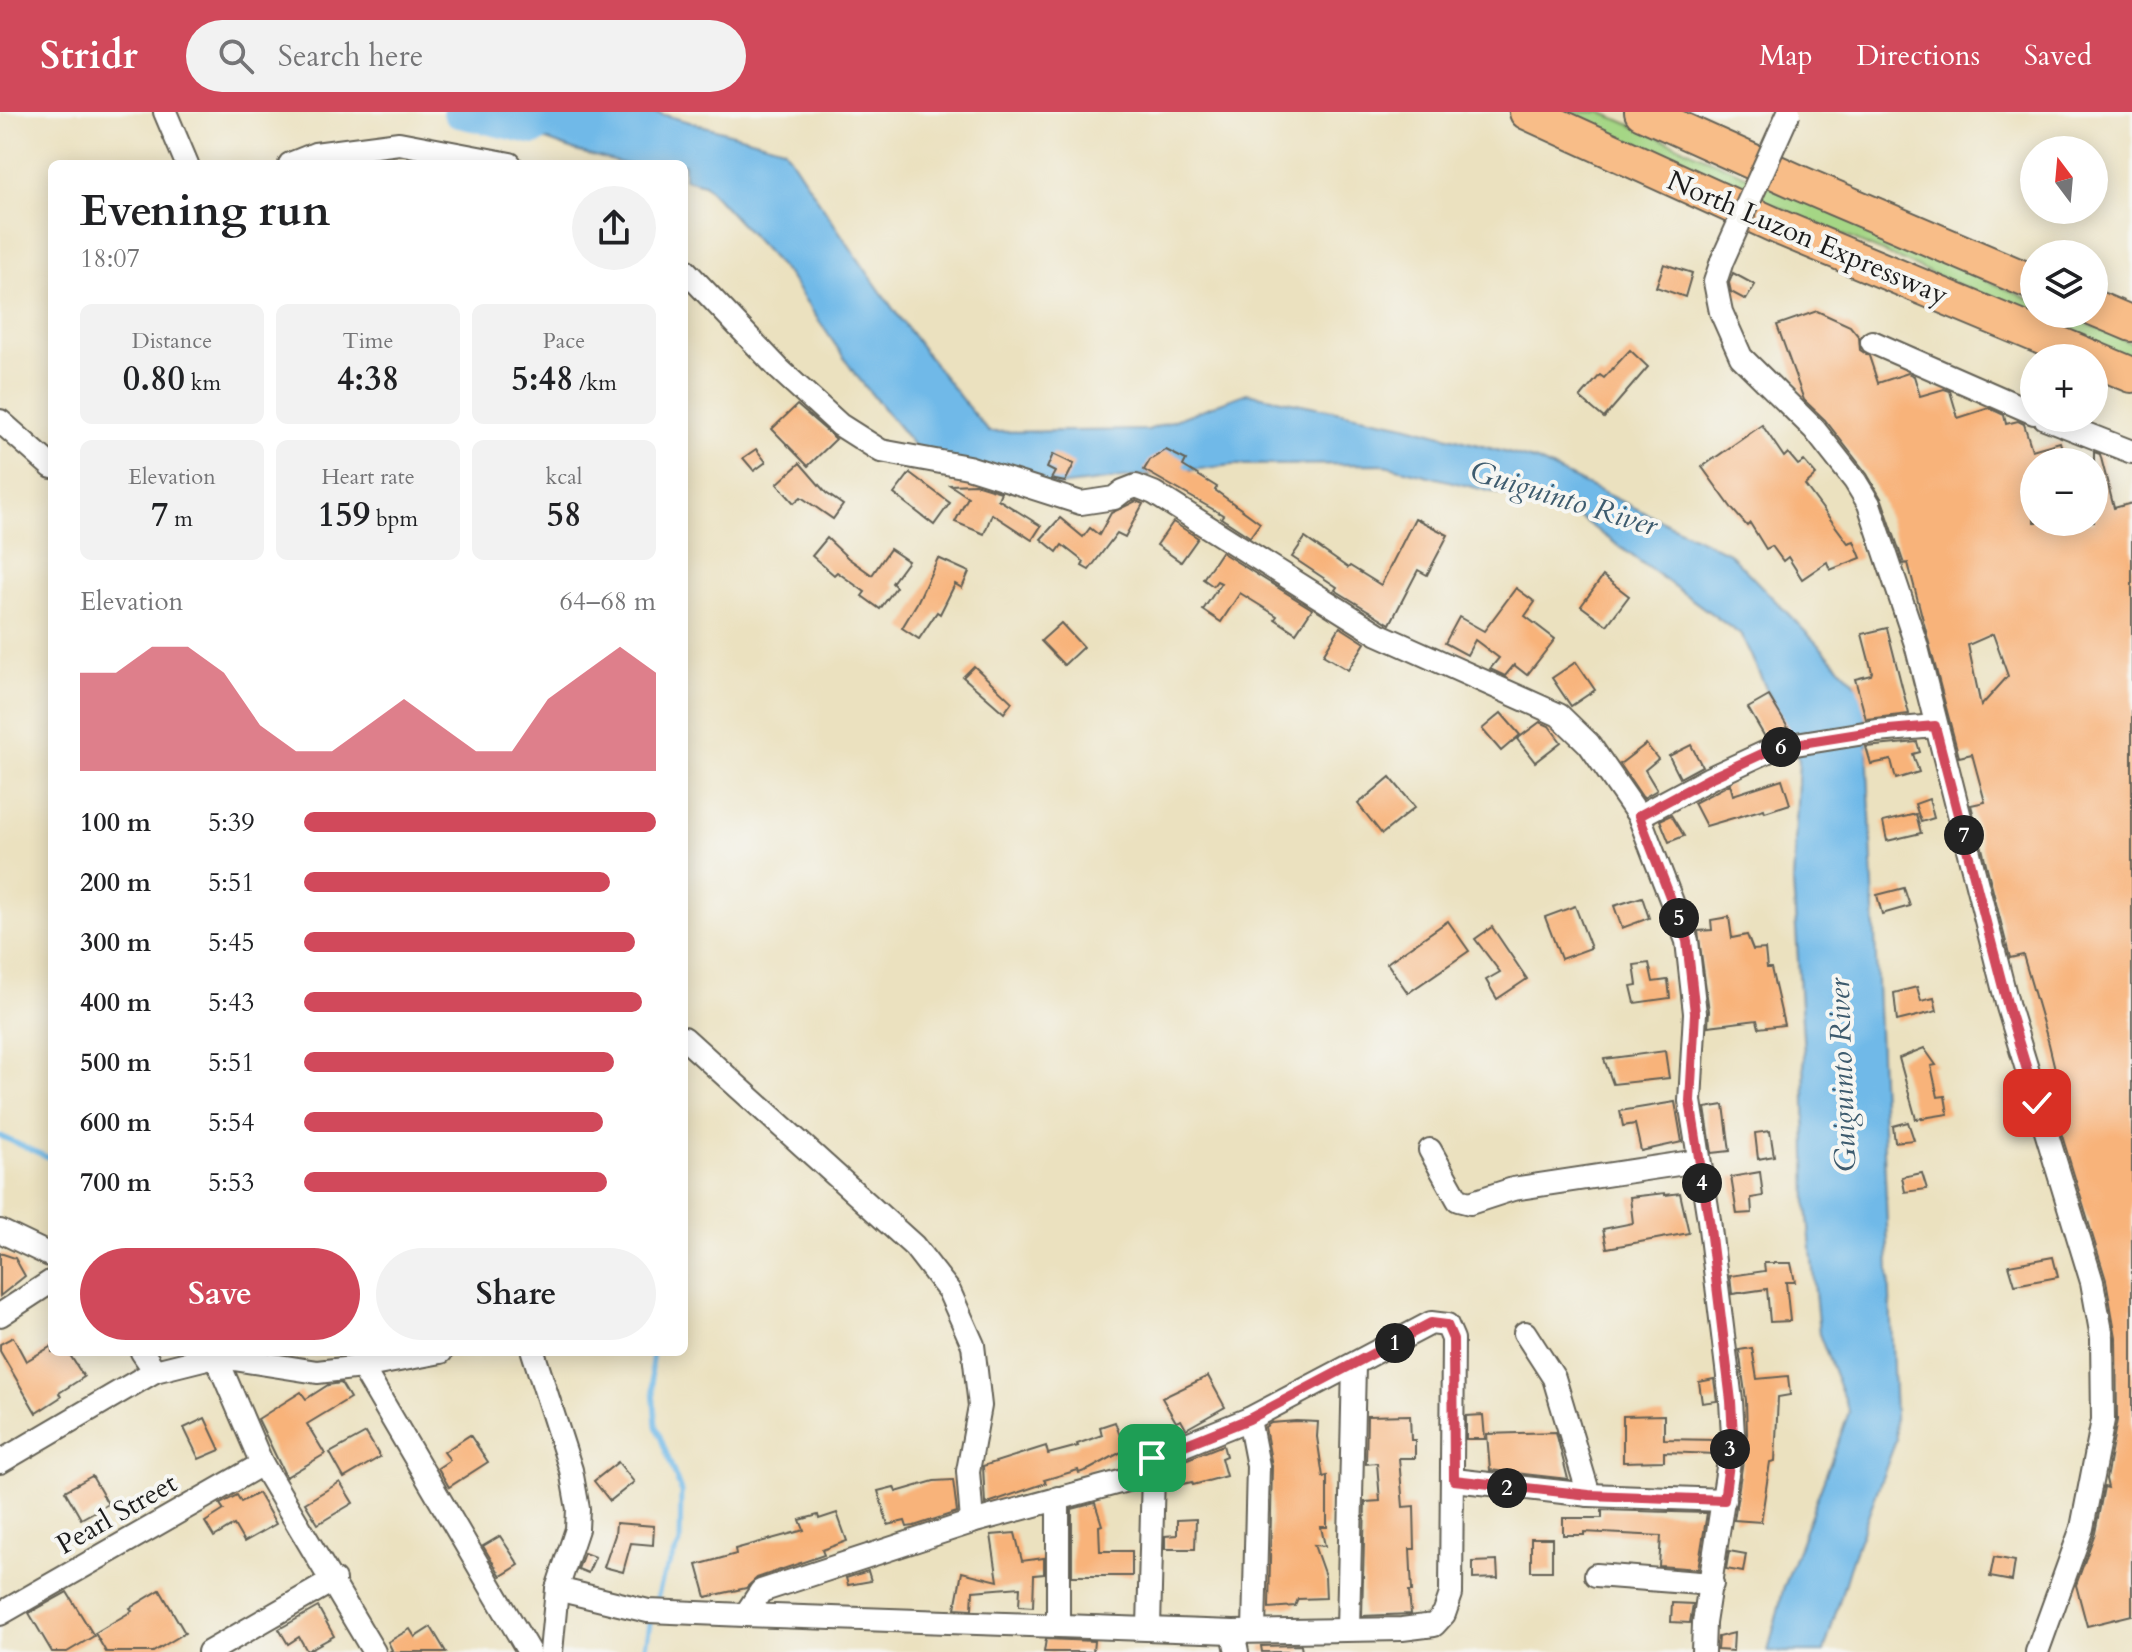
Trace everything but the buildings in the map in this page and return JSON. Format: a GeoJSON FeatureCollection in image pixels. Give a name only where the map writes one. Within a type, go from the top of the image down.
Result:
{"type":"FeatureCollection","features":[{"type":"Feature","properties":{"kind":"highway","name":"North Luzon Expressway"},"geometry":{"type":"LineString","coordinates":[[1527,112],[1781,228],[2059,344]]}},
{"type":"Feature","properties":{"kind":"highway","name":"North Luzon Expressway"},"geometry":{"type":"LineString","coordinates":[[1642,112],[2020,277]]}},
{"type":"Feature","properties":{"kind":"highway"},"geometry":{"type":"LineString","coordinates":[[2108,314],[2132,324]]}},
{"type":"Feature","properties":{"kind":"highway","name":"North Luzon Expressway"},"geometry":{"type":"LineString","coordinates":[[2108,365],[2132,375]]}},
{"type":"Feature","properties":{"kind":"street"},"geometry":{"type":"LineString","coordinates":[[165,112],[185,160]]}},
{"type":"Feature","properties":{"kind":"street"},"geometry":{"type":"LineString","coordinates":[[1789,112],[1722,261],[1715,282],[1721,312],[1741,357],[1814,429],[1869,504],[1916,644],[2008,1007],[2092,1282],[2102,1337],[2103,1420],[2082,1528],[2037,1652]]}},
{"type":"Feature","properties":{"kind":"street"},"geometry":{"type":"LineString","coordinates":[[300,160],[315,154],[399,143],[489,160]]}},
{"type":"Feature","properties":{"kind":"street"},"geometry":{"type":"LineString","coordinates":[[688,273],[780,370],[840,425],[881,451],[968,467],[1081,503],[1114,498],[1136,486],[1154,493],[1378,634],[1559,715],[1589,744],[1639,816],[1687,941],[1695,1013],[1690,1101],[1709,1220],[1733,1435],[1704,1623],[1703,1652]]}},
{"type":"Feature","properties":{"kind":"street"},"geometry":{"type":"LineString","coordinates":[[1872,342],[2020,407]]}},
{"type":"Feature","properties":{"kind":"street"},"geometry":{"type":"LineString","coordinates":[[0,421],[48,463]]}},
{"type":"Feature","properties":{"kind":"street"},"geometry":{"type":"LineString","coordinates":[[2081,432],[2132,452]]}},
{"type":"Feature","properties":{"kind":"street"},"geometry":{"type":"LineString","coordinates":[[1639,816],[1777,747],[1877,731],[1935,726]]}},
{"type":"Feature","properties":{"kind":"street"},"geometry":{"type":"LineString","coordinates":[[688,1042],[914,1246],[949,1291],[973,1345],[980,1406],[968,1471],[972,1522]]}},
{"type":"Feature","properties":{"kind":"street"},"geometry":{"type":"LineString","coordinates":[[1430,1150],[1458,1200],[1470,1203],[1513,1189],[1698,1161]]}},
{"type":"Feature","properties":{"kind":"street"},"geometry":{"type":"LineString","coordinates":[[0,1231],[48,1254]]}},
{"type":"Feature","properties":{"kind":"street"},"geometry":{"type":"LineString","coordinates":[[0,1315],[48,1284]]}},
{"type":"Feature","properties":{"kind":"street"},"geometry":{"type":"LineString","coordinates":[[557,1589],[648,1611],[1149,1627],[1241,1638],[1434,1625],[1444,1614],[1451,1594],[1453,1339],[1447,1325],[1431,1323],[1249,1419],[1152,1458],[1149,1627]]}},
{"type":"Feature","properties":{"kind":"street"},"geometry":{"type":"LineString","coordinates":[[1525,1333],[1554,1378],[1589,1495]]}},
{"type":"Feature","properties":{"kind":"street"},"geometry":{"type":"LineString","coordinates":[[0,1462],[148,1361],[195,1356]]}},
{"type":"Feature","properties":{"kind":"street"},"geometry":{"type":"LineString","coordinates":[[215,1356],[262,1464],[334,1580],[374,1652]]}},
{"type":"Feature","properties":{"kind":"street"},"geometry":{"type":"LineString","coordinates":[[225,1356],[317,1372],[420,1356]]}},
{"type":"Feature","properties":{"kind":"street"},"geometry":{"type":"LineString","coordinates":[[534,1356],[571,1470],[578,1509],[577,1529],[557,1589],[551,1652]]}},
{"type":"Feature","properties":{"kind":"street"},"geometry":{"type":"LineString","coordinates":[[1348,1629],[1354,1365]]}},
{"type":"Feature","properties":{"kind":"street"},"geometry":{"type":"LineString","coordinates":[[362,1367],[529,1652]]}},
{"type":"Feature","properties":{"kind":"street"},"geometry":{"type":"LineString","coordinates":[[1241,1638],[1258,1466],[1249,1419]]}},
{"type":"Feature","properties":{"kind":"street","name":"Pearl Street"},"geometry":{"type":"LineString","coordinates":[[0,1614],[262,1464]]}},
{"type":"Feature","properties":{"kind":"street"},"geometry":{"type":"LineString","coordinates":[[745,1615],[761,1591],[972,1522],[1153,1473]]}},
{"type":"Feature","properties":{"kind":"street"},"geometry":{"type":"LineString","coordinates":[[1454,1480],[1589,1495],[1724,1500]]}},
{"type":"Feature","properties":{"kind":"street"},"geometry":{"type":"LineString","coordinates":[[1058,1498],[1058,1625]]}},
{"type":"Feature","properties":{"kind":"street"},"geometry":{"type":"LineString","coordinates":[[1596,1575],[1712,1584]]}},
{"type":"Feature","properties":{"kind":"street"},"geometry":{"type":"LineString","coordinates":[[209,1652],[334,1580]]}},
{"type":"Feature","properties":{"kind":"green space"},"geometry":{"type":"Polygon","coordinates":[[[1559,112],[1601,112],[2020,295],[2020,312],[1559,112]]]}},
{"type":"Feature","properties":{"kind":"green space"},"geometry":{"type":"Polygon","coordinates":[[[2058,328],[2097,328],[2132,343],[2132,360],[2108,350],[2108,344],[2095,344],[2058,328]]]}},
{"type":"Feature","properties":{"kind":"water"},"geometry":{"type":"Polygon","coordinates":[[[470,112],[654,112],[784,148],[908,329],[989,432],[1148,430],[1247,393],[1405,425],[1537,461],[1729,553],[1865,693],[1896,1440],[1852,1559],[1824,1652],[1768,1652],[1783,1590],[1849,1412],[1819,1334],[1807,1207],[1804,1053],[1793,883],[1799,760],[1742,636],[1572,512],[1381,464],[1232,465],[1058,486],[934,470],[855,374],[788,275],[704,184],[688,180],[688,160],[610,160],[579,152],[470,112]]]}},
{"type":"Feature","properties":{"kind":"waterway","name":"Guiguinto River"},"geometry":{"type":"LineString","coordinates":[[459,112],[534,129]]}},
{"type":"Feature","properties":{"kind":"waterway"},"geometry":{"type":"LineString","coordinates":[[0,1136],[48,1157]]}},
{"type":"Feature","properties":{"kind":"waterway"},"geometry":{"type":"LineString","coordinates":[[652,1356],[656,1426],[681,1491],[680,1544],[664,1574],[655,1605]]}},
{"type":"Feature","properties":{"kind":"waterway"},"geometry":{"type":"LineString","coordinates":[[645,1652],[651,1618]]}},
{"type":"Feature","properties":{"kind":"route"},"geometry":{"type":"LineString","coordinates":[[1152,1458],[1249,1419],[1431,1323],[1447,1325],[1453,1339],[1454,1480],[1589,1495],[1724,1500],[1733,1435],[1731,1401],[1709,1220],[1690,1101],[1695,1013],[1687,941],[1639,816],[1777,747],[1877,731],[1935,726],[2008,1007],[2037,1103]]}}]}
